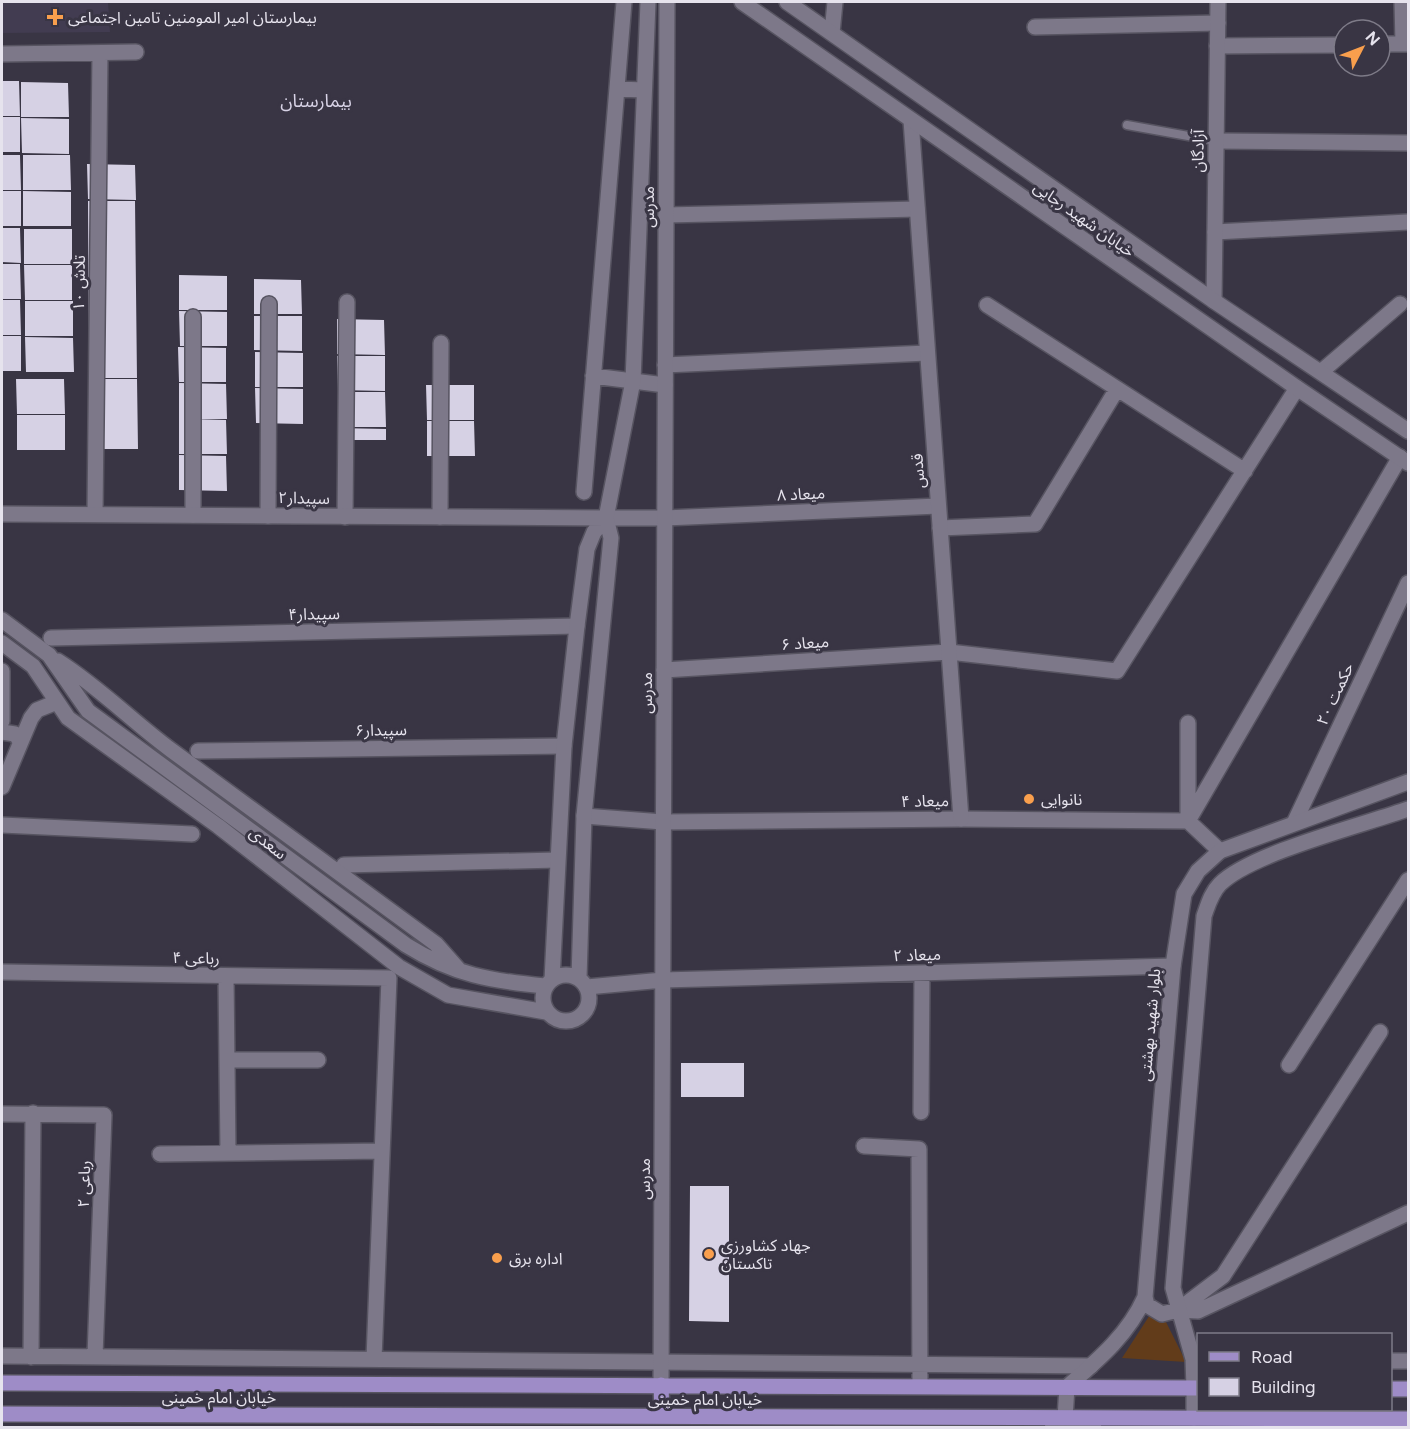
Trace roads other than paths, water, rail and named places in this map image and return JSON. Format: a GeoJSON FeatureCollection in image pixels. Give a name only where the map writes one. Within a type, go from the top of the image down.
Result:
{"type":"FeatureCollection","features":[{"type":"Feature","properties":{"kind":"main road","name":"خیابان امام خمینی"},"geometry":{"type":"LineString","coordinates":[[2,1383],[1197,1387]]}},
{"type":"Feature","properties":{"kind":"main road"},"geometry":{"type":"LineString","coordinates":[[661,1385],[662,1416]]}},
{"type":"Feature","properties":{"kind":"main road"},"geometry":{"type":"LineString","coordinates":[[1392,1389],[1408,1389]]}},
{"type":"Feature","properties":{"kind":"main road","name":"خیابان امام خمینی"},"geometry":{"type":"LineString","coordinates":[[2,1414],[662,1416],[1064,1423],[1194,1418],[1408,1419]]}},
{"type":"Feature","properties":{"kind":"street"},"geometry":{"type":"LineString","coordinates":[[584,492],[624,2]]}},
{"type":"Feature","properties":{"kind":"street","name":"مدرس"},"geometry":{"type":"LineString","coordinates":[[606,519],[633,381],[648,2]]}},
{"type":"Feature","properties":{"kind":"street","name":"مدرس"},"geometry":{"type":"LineString","coordinates":[[661,1385],[667,2]]}},
{"type":"Feature","properties":{"kind":"street","name":"خیابان شهید رجایی"},"geometry":{"type":"LineString","coordinates":[[742,2],[1199,321],[1404,460]]}},
{"type":"Feature","properties":{"kind":"street","name":"خیابان شهید رجایی"},"geometry":{"type":"LineString","coordinates":[[787,2],[1214,302],[1408,431]]}},
{"type":"Feature","properties":{"kind":"street"},"geometry":{"type":"LineString","coordinates":[[832,33],[835,2]]}},
{"type":"Feature","properties":{"kind":"street","name":"آزادگان"},"geometry":{"type":"LineString","coordinates":[[1214,302],[1218,2]]}},
{"type":"Feature","properties":{"kind":"street"},"geometry":{"type":"LineString","coordinates":[[1402,2],[1406,44]]}},
{"type":"Feature","properties":{"kind":"street"},"geometry":{"type":"LineString","coordinates":[[1035,27],[1218,23]]}},
{"type":"Feature","properties":{"kind":"street"},"geometry":{"type":"LineString","coordinates":[[1217,45],[1332,45]]}},
{"type":"Feature","properties":{"kind":"street"},"geometry":{"type":"LineString","coordinates":[[2,54],[136,52]]}},
{"type":"Feature","properties":{"kind":"street","name":"تلاش ۱۰"},"geometry":{"type":"LineString","coordinates":[[95,514],[99,53]]}},
{"type":"Feature","properties":{"kind":"street"},"geometry":{"type":"LineString","coordinates":[[617,89],[666,91]]}},
{"type":"Feature","properties":{"kind":"street","name":"قدس"},"geometry":{"type":"LineString","coordinates":[[911,120],[961,819]]}},
{"type":"Feature","properties":{"kind":"street"},"geometry":{"type":"LineString","coordinates":[[1216,141],[1408,143]]}},
{"type":"Feature","properties":{"kind":"street"},"geometry":{"type":"LineString","coordinates":[[666,215],[917,209]]}},
{"type":"Feature","properties":{"kind":"street"},"geometry":{"type":"LineString","coordinates":[[1215,232],[1408,222]]}},
{"type":"Feature","properties":{"kind":"street"},"geometry":{"type":"LineString","coordinates":[[345,517],[347,302]]}},
{"type":"Feature","properties":{"kind":"street"},"geometry":{"type":"LineString","coordinates":[[1199,321],[1214,302]]}},
{"type":"Feature","properties":{"kind":"street"},"geometry":{"type":"LineString","coordinates":[[268,516],[269,304]]}},
{"type":"Feature","properties":{"kind":"street"},"geometry":{"type":"LineString","coordinates":[[1322,372],[1400,304]]}},
{"type":"Feature","properties":{"kind":"street"},"geometry":{"type":"LineString","coordinates":[[987,305],[1245,471],[1297,388]]}},
{"type":"Feature","properties":{"kind":"street"},"geometry":{"type":"LineString","coordinates":[[193,515],[194,317]]}},
{"type":"Feature","properties":{"kind":"street"},"geometry":{"type":"LineString","coordinates":[[440,517],[441,343]]}},
{"type":"Feature","properties":{"kind":"street"},"geometry":{"type":"LineString","coordinates":[[665,365],[927,352]]}},
{"type":"Feature","properties":{"kind":"street"},"geometry":{"type":"LineString","coordinates":[[593,376],[665,385]]}},
{"type":"Feature","properties":{"kind":"street"},"geometry":{"type":"LineString","coordinates":[[940,528],[1035,524],[1117,388]]}},
{"type":"Feature","properties":{"kind":"street"},"geometry":{"type":"LineString","coordinates":[[1188,821],[1404,460]]}},
{"type":"Feature","properties":{"kind":"street","name":"میعاد ۶"},"geometry":{"type":"LineString","coordinates":[[664,670],[949,652],[1117,671],[1245,471]]}},
{"type":"Feature","properties":{"kind":"street","name":"میعاد ۸"},"geometry":{"type":"LineString","coordinates":[[606,519],[938,506]]}},
{"type":"Feature","properties":{"kind":"street","name":"سپیدار۲"},"geometry":{"type":"LineString","coordinates":[[2,514],[606,519]]}},
{"type":"Feature","properties":{"kind":"street"},"geometry":{"type":"LineString","coordinates":[[606,519],[611,538],[584,816],[583,983],[590,1002],[584,1015],[572,1022],[557,1021],[546,1012],[542,998],[548,983],[564,746],[587,549],[594,532],[606,519]]}},
{"type":"Feature","properties":{"kind":"street","name":"حکمت ۲۰"},"geometry":{"type":"LineString","coordinates":[[1296,821],[1408,582]]}},
{"type":"Feature","properties":{"kind":"street","name":"سعدی"},"geometry":{"type":"LineString","coordinates":[[2,620],[49,655],[88,680],[133,722],[436,944],[463,974]]}},
{"type":"Feature","properties":{"kind":"street","name":"سپیدار۴"},"geometry":{"type":"LineString","coordinates":[[51,638],[578,626]]}},
{"type":"Feature","properties":{"kind":"street","name":"سعدی"},"geometry":{"type":"LineString","coordinates":[[2,643],[33,666],[68,718],[218,826],[407,972],[448,995],[546,1012]]}},
{"type":"Feature","properties":{"kind":"street","name":"سعدی"},"geometry":{"type":"LineString","coordinates":[[49,655],[88,711],[406,945],[429,960],[463,974],[492,981],[548,983]]}},
{"type":"Feature","properties":{"kind":"street"},"geometry":{"type":"LineString","coordinates":[[2,676],[2,715],[31,718]]}},
{"type":"Feature","properties":{"kind":"street"},"geometry":{"type":"LineString","coordinates":[[2,787],[31,718],[37,710],[57,702]]}},
{"type":"Feature","properties":{"kind":"street"},"geometry":{"type":"LineString","coordinates":[[1188,723],[1188,821],[1220,851]]}},
{"type":"Feature","properties":{"kind":"street"},"geometry":{"type":"LineString","coordinates":[[2,732],[15,734],[20,741]]}},
{"type":"Feature","properties":{"kind":"street","name":"سپیدار۶"},"geometry":{"type":"LineString","coordinates":[[198,751],[564,746]]}},
{"type":"Feature","properties":{"kind":"street","name":"بلوار شهید بهشتی"},"geometry":{"type":"LineString","coordinates":[[1067,1387],[1114,1346],[1137,1314],[1145,1297],[1173,966],[1184,894],[1198,871],[1220,851],[1296,821],[1408,782]]}},
{"type":"Feature","properties":{"kind":"street"},"geometry":{"type":"LineString","coordinates":[[1194,1418],[1197,1387],[1193,1359],[1173,1288],[1204,916],[1210,898],[1222,881],[1235,872],[1273,855],[1408,810]]}},
{"type":"Feature","properties":{"kind":"street","name":"میعاد ۴"},"geometry":{"type":"LineString","coordinates":[[584,816],[663,822],[961,819],[1188,821]]}},
{"type":"Feature","properties":{"kind":"street"},"geometry":{"type":"LineString","coordinates":[[2,825],[192,834]]}},
{"type":"Feature","properties":{"kind":"street"},"geometry":{"type":"LineString","coordinates":[[344,865],[556,860]]}},
{"type":"Feature","properties":{"kind":"street"},"geometry":{"type":"LineString","coordinates":[[1288,1065],[1408,880]]}},
{"type":"Feature","properties":{"kind":"street","name":"میعاد ۲"},"geometry":{"type":"LineString","coordinates":[[663,980],[1173,966]]}},
{"type":"Feature","properties":{"kind":"street","name":"رباعی ۴"},"geometry":{"type":"LineString","coordinates":[[2,972],[389,978],[382,1151]]}},
{"type":"Feature","properties":{"kind":"street"},"geometry":{"type":"LineString","coordinates":[[921,1112],[922,973]]}},
{"type":"Feature","properties":{"kind":"street"},"geometry":{"type":"LineString","coordinates":[[548,983],[567,974],[583,983],[663,980]]}},
{"type":"Feature","properties":{"kind":"street"},"geometry":{"type":"LineString","coordinates":[[226,976],[228,1154]]}},
{"type":"Feature","properties":{"kind":"street"},"geometry":{"type":"LineString","coordinates":[[1178,1310],[1223,1276],[1380,1032]]}},
{"type":"Feature","properties":{"kind":"street"},"geometry":{"type":"LineString","coordinates":[[227,1060],[318,1060]]}},
{"type":"Feature","properties":{"kind":"street"},"geometry":{"type":"LineString","coordinates":[[31,1358],[33,1113]]}},
{"type":"Feature","properties":{"kind":"street","name":"رباعی ۲"},"geometry":{"type":"LineString","coordinates":[[2,1114],[104,1115],[95,1356]]}},
{"type":"Feature","properties":{"kind":"street"},"geometry":{"type":"LineString","coordinates":[[864,1146],[920,1149],[920,1386]]}},
{"type":"Feature","properties":{"kind":"street"},"geometry":{"type":"LineString","coordinates":[[160,1154],[382,1151],[374,1359]]}},
{"type":"Feature","properties":{"kind":"street"},"geometry":{"type":"LineString","coordinates":[[1145,1297],[1147,1305],[1162,1314],[1178,1310],[1198,1311],[1408,1213]]}},
{"type":"Feature","properties":{"kind":"street"},"geometry":{"type":"LineString","coordinates":[[2,1356],[1091,1366]]}},
{"type":"Feature","properties":{"kind":"street"},"geometry":{"type":"LineString","coordinates":[[1392,1361],[1408,1361]]}},
{"type":"Feature","properties":{"kind":"street"},"geometry":{"type":"LineString","coordinates":[[757,1386],[758,1362]]}},
{"type":"Feature","properties":{"kind":"street"},"geometry":{"type":"LineString","coordinates":[[1064,1423],[1067,1387]]}},
{"type":"Feature","properties":{"kind":"street"},"geometry":{"type":"LineString","coordinates":[[1052,1428],[1064,1423],[1094,1428]]}},
{"type":"Feature","properties":{"kind":"lane"},"geometry":{"type":"LineString","coordinates":[[1127,125],[1216,141]]}},
{"type":"Feature","properties":{"kind":"place","name":"بیمارستان امیر المومنین تامین اجتماعی"},"geometry":{"type":"Point","coordinates":[55,17]}},
{"type":"Feature","properties":{"kind":"place","name":"نانوایی"},"geometry":{"type":"Point","coordinates":[1029,799]}},
{"type":"Feature","properties":{"kind":"place","name":"جهاد کشاورزی تاکستان"},"geometry":{"type":"Point","coordinates":[709,1254]}},
{"type":"Feature","properties":{"kind":"place","name":"اداره برق"},"geometry":{"type":"Point","coordinates":[497,1258]}},
{"type":"Feature","properties":{"kind":"district","name":"بیمارستان"},"geometry":{"type":"Point","coordinates":[316,101]}}]}
